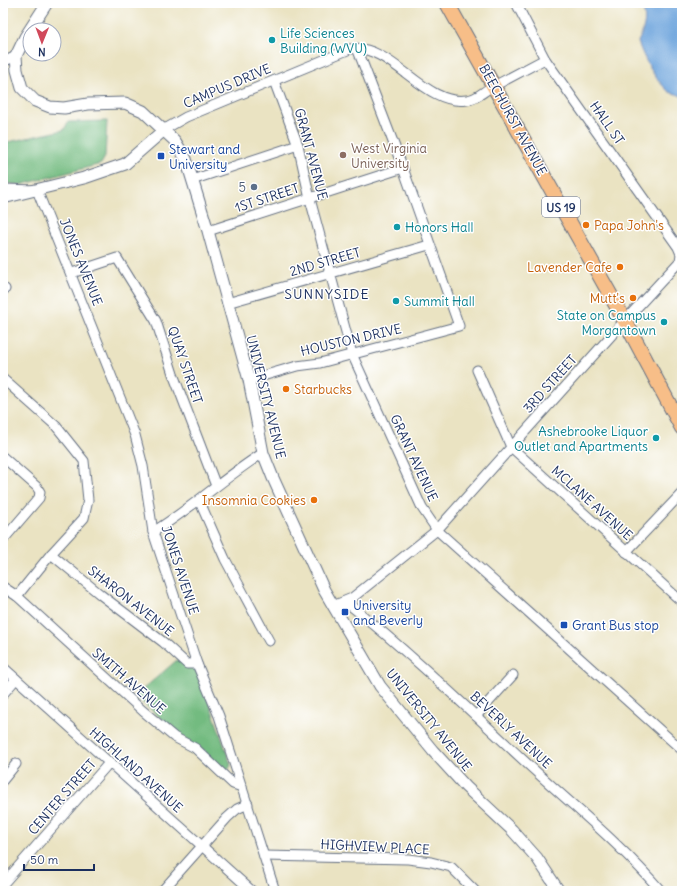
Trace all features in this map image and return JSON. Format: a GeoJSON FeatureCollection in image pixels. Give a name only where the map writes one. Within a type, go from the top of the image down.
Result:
{"type":"FeatureCollection","features":[{"type":"Feature","properties":{"kind":"main road","name":"BEECHURST AVENUE"},"geometry":{"type":"LineString","coordinates":[[447,3],[625,320],[682,428]]}},
{"type":"Feature","properties":{"kind":"street"},"geometry":{"type":"LineString","coordinates":[[3,62],[16,56],[28,31],[47,3]]}},
{"type":"Feature","properties":{"kind":"street","name":"HALL ST"},"geometry":{"type":"LineString","coordinates":[[516,3],[545,59],[663,224],[681,254]]}},
{"type":"Feature","properties":{"kind":"street"},"geometry":{"type":"LineString","coordinates":[[357,48],[371,51],[436,94],[453,100],[473,98],[545,59]]}},
{"type":"Feature","properties":{"kind":"street"},"geometry":{"type":"LineString","coordinates":[[357,48],[403,168],[429,244]]}},
{"type":"Feature","properties":{"kind":"street","name":"CAMPUS DRIVE"},"geometry":{"type":"LineString","coordinates":[[165,129],[186,117],[350,49],[357,48]]}},
{"type":"Feature","properties":{"kind":"street","name":"UNIVERSITY AVENUE"},"geometry":{"type":"LineString","coordinates":[[16,56],[17,70],[22,88],[35,101],[50,107],[64,108],[88,104],[125,103],[143,111],[165,129],[175,141],[186,159],[208,231],[249,380],[263,452],[308,558],[333,606],[380,686],[433,751],[466,787],[512,830],[537,858],[559,891]]}},
{"type":"Feature","properties":{"kind":"street","name":"GRANT AVENUE"},"geometry":{"type":"LineString","coordinates":[[274,81],[298,145],[310,199],[352,354],[422,508],[437,530],[682,750]]}},
{"type":"Feature","properties":{"kind":"street"},"geometry":{"type":"LineString","coordinates":[[3,198],[37,190],[125,164],[165,129]]}},
{"type":"Feature","properties":{"kind":"street"},"geometry":{"type":"LineString","coordinates":[[192,180],[298,145]]}},
{"type":"Feature","properties":{"kind":"street","name":"1ST STREET"},"geometry":{"type":"LineString","coordinates":[[208,231],[403,168]]}},
{"type":"Feature","properties":{"kind":"street"},"geometry":{"type":"LineString","coordinates":[[3,189],[37,190]]}},
{"type":"Feature","properties":{"kind":"street","name":"JONES AVENUE"},"geometry":{"type":"LineString","coordinates":[[37,190],[72,273],[135,435],[144,466],[153,532],[197,664],[218,716],[248,804],[275,891]]}},
{"type":"Feature","properties":{"kind":"street","name":"2ND STREET"},"geometry":{"type":"LineString","coordinates":[[227,303],[331,274],[429,244]]}},
{"type":"Feature","properties":{"kind":"street","name":"HOUSTON DRIVE"},"geometry":{"type":"LineString","coordinates":[[249,380],[297,366],[320,363],[459,326],[429,244]]}},
{"type":"Feature","properties":{"kind":"street","name":"3RD STREET"},"geometry":{"type":"LineString","coordinates":[[333,606],[352,598],[437,530],[625,320],[680,261],[681,254]]}},
{"type":"Feature","properties":{"kind":"street","name":"QUAY STREET"},"geometry":{"type":"LineString","coordinates":[[72,273],[116,258],[156,321],[173,374],[216,486]]}},
{"type":"Feature","properties":{"kind":"street","name":"MCLANE AVENUE"},"geometry":{"type":"LineString","coordinates":[[477,370],[511,447],[682,602]]}},
{"type":"Feature","properties":{"kind":"street"},"geometry":{"type":"LineString","coordinates":[[3,380],[56,426],[84,461],[88,500],[84,518],[51,554],[17,596]]}},
{"type":"Feature","properties":{"kind":"street"},"geometry":{"type":"LineString","coordinates":[[153,532],[181,514],[216,486],[263,452]]}},
{"type":"Feature","properties":{"kind":"street"},"geometry":{"type":"LineString","coordinates":[[3,457],[37,487],[40,492],[39,498],[3,540]]}},
{"type":"Feature","properties":{"kind":"street"},"geometry":{"type":"LineString","coordinates":[[626,552],[682,494]]}},
{"type":"Feature","properties":{"kind":"street"},"geometry":{"type":"LineString","coordinates":[[199,500],[225,559],[269,641]]}},
{"type":"Feature","properties":{"kind":"street","name":"SHARON AVENUE"},"geometry":{"type":"LineString","coordinates":[[51,554],[101,595],[163,642],[187,664],[197,664]]}},
{"type":"Feature","properties":{"kind":"street","name":"SMITH AVENUE"},"geometry":{"type":"LineString","coordinates":[[3,587],[17,596],[142,711],[174,737],[195,748],[233,784],[242,787]]}},
{"type":"Feature","properties":{"kind":"street","name":"BEVERLY AVENUE"},"geometry":{"type":"LineString","coordinates":[[333,606],[351,606],[476,716],[644,872],[661,891]]}},
{"type":"Feature","properties":{"kind":"street","name":"HIGHLAND AVENUE"},"geometry":{"type":"LineString","coordinates":[[3,668],[252,891]]}},
{"type":"Feature","properties":{"kind":"street"},"geometry":{"type":"LineString","coordinates":[[476,716],[513,675]]}},
{"type":"Feature","properties":{"kind":"street"},"geometry":{"type":"LineString","coordinates":[[3,694],[16,679]]}},
{"type":"Feature","properties":{"kind":"street","name":"CENTER STREET"},"geometry":{"type":"LineString","coordinates":[[3,884],[108,763]]}},
{"type":"Feature","properties":{"kind":"street"},"geometry":{"type":"LineString","coordinates":[[3,780],[16,764]]}},
{"type":"Feature","properties":{"kind":"street"},"geometry":{"type":"LineString","coordinates":[[162,891],[227,818],[237,809],[248,804]]}},
{"type":"Feature","properties":{"kind":"street","name":"HIGHVIEW PLACE"},"geometry":{"type":"LineString","coordinates":[[264,856],[408,859],[431,862],[451,867],[475,891]]}},
{"type":"Feature","properties":{"kind":"green space"},"geometry":{"type":"Polygon","coordinates":[[[107,121],[105,157],[101,164],[20,185],[3,183],[3,143],[64,130],[68,122],[107,121]]]}},
{"type":"Feature","properties":{"kind":"green space"},"geometry":{"type":"Polygon","coordinates":[[[177,660],[195,667],[211,707],[231,765],[226,774],[135,696],[177,660]]]}},
{"type":"Feature","properties":{"kind":"water"},"geometry":{"type":"Polygon","coordinates":[[[639,3],[682,3],[682,97],[668,91],[663,86],[643,55],[638,42],[644,27],[645,18],[639,3]]]}},
{"type":"Feature","properties":{"kind":"place","name":"Life Sciences Building (WVU)"},"geometry":{"type":"Point","coordinates":[272,40]}},
{"type":"Feature","properties":{"kind":"place","name":"West Virginia University"},"geometry":{"type":"Point","coordinates":[343,155]}},
{"type":"Feature","properties":{"kind":"place","name":"Stewart and University"},"geometry":{"type":"Point","coordinates":[161,156]}},
{"type":"Feature","properties":{"kind":"place","name":"5"},"geometry":{"type":"Point","coordinates":[254,187]}},
{"type":"Feature","properties":{"kind":"place","name":"Papa John's"},"geometry":{"type":"Point","coordinates":[586,225]}},
{"type":"Feature","properties":{"kind":"place","name":"Honors Hall"},"geometry":{"type":"Point","coordinates":[397,227]}},
{"type":"Feature","properties":{"kind":"place","name":"Lavender Cafe"},"geometry":{"type":"Point","coordinates":[620,267]}},
{"type":"Feature","properties":{"kind":"place","name":"Mutt's"},"geometry":{"type":"Point","coordinates":[633,298]}},
{"type":"Feature","properties":{"kind":"place","name":"Summit Hall"},"geometry":{"type":"Point","coordinates":[396,301]}},
{"type":"Feature","properties":{"kind":"place","name":"State on Campus Morgantown"},"geometry":{"type":"Point","coordinates":[664,322]}},
{"type":"Feature","properties":{"kind":"place","name":"Starbucks"},"geometry":{"type":"Point","coordinates":[286,389]}},
{"type":"Feature","properties":{"kind":"place","name":"Ashebrooke Liquor Outlet and Apartments"},"geometry":{"type":"Point","coordinates":[656,438]}},
{"type":"Feature","properties":{"kind":"place","name":"Insomnia Cookies"},"geometry":{"type":"Point","coordinates":[314,500]}},
{"type":"Feature","properties":{"kind":"place","name":"University and Beverly"},"geometry":{"type":"Point","coordinates":[345,612]}},
{"type":"Feature","properties":{"kind":"place","name":"Grant Bus stop"},"geometry":{"type":"Point","coordinates":[564,625]}},
{"type":"Feature","properties":{"kind":"district","name":"SUNNYSIDE"},"geometry":{"type":"Point","coordinates":[327,294]}}]}
